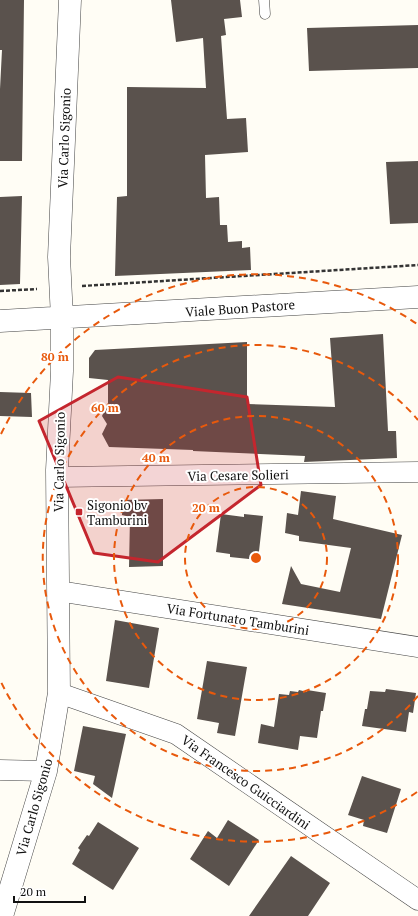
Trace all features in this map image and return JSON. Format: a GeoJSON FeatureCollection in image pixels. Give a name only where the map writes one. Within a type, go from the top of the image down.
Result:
{"type":"FeatureCollection","features":[{"type":"Feature","properties":{"kind":"street","name":"Via Carlo Sigonio"},"geometry":{"type":"LineString","coordinates":[[2,916],[46,771],[59,693],[57,477],[62,371],[62,318],[59,257],[70,0]]}},
{"type":"Feature","properties":{"kind":"street","name":"Viale Buon Pastore"},"geometry":{"type":"LineString","coordinates":[[0,322],[418,297]]}},
{"type":"Feature","properties":{"kind":"street","name":"Via Cesare Solieri"},"geometry":{"type":"LineString","coordinates":[[57,477],[418,472]]}},
{"type":"Feature","properties":{"kind":"street","name":"Via Fortunato Tamburini"},"geometry":{"type":"LineString","coordinates":[[58,591],[418,647]]}},
{"type":"Feature","properties":{"kind":"street","name":"Via Francesco Guicciardini"},"geometry":{"type":"LineString","coordinates":[[59,693],[176,734],[418,900]]}},
{"type":"Feature","properties":{"kind":"street"},"geometry":{"type":"LineString","coordinates":[[0,770],[46,771]]}},
{"type":"Feature","properties":{"kind":"lane"},"geometry":{"type":"LineString","coordinates":[[264,0],[265,14]]}},
{"type":"Feature","properties":{"kind":"path"},"geometry":{"type":"LineString","coordinates":[[0,291],[418,265]]}},
{"type":"Feature","properties":{"kind":"highlighted area"},"geometry":{"type":"Polygon","coordinates":[[[118,377],[247,397],[261,485],[158,562],[94,553],[39,421],[118,377]]]}},
{"type":"Feature","properties":{"kind":"building"},"geometry":{"type":"Polygon","coordinates":[[[0,0],[24,0],[22,161],[0,161],[0,89],[2,50],[0,50],[0,0]]]}},
{"type":"Feature","properties":{"kind":"building"},"geometry":{"type":"Polygon","coordinates":[[[171,0],[240,0],[242,17],[224,19],[226,35],[221,36],[227,119],[246,118],[248,152],[205,155],[206,198],[219,197],[220,225],[227,225],[228,242],[242,241],[242,248],[250,247],[251,270],[115,276],[117,197],[127,196],[127,87],[206,88],[203,38],[176,42],[171,0]]]}},
{"type":"Feature","properties":{"kind":"building"},"geometry":{"type":"Polygon","coordinates":[[[418,25],[418,68],[309,71],[307,28],[418,25]]]}},
{"type":"Feature","properties":{"kind":"building"},"geometry":{"type":"Polygon","coordinates":[[[418,161],[418,223],[390,224],[386,162],[418,161]]]}},
{"type":"Feature","properties":{"kind":"building"},"geometry":{"type":"Polygon","coordinates":[[[22,196],[20,284],[0,285],[0,197],[22,196]]]}},
{"type":"Feature","properties":{"kind":"building"},"geometry":{"type":"Polygon","coordinates":[[[383,334],[388,431],[396,431],[397,458],[304,462],[305,456],[109,447],[102,434],[107,424],[102,416],[108,403],[108,380],[89,378],[89,358],[95,350],[247,342],[247,404],[335,407],[330,338],[383,334]]]}},
{"type":"Feature","properties":{"kind":"building"},"geometry":{"type":"Polygon","coordinates":[[[0,392],[31,393],[32,417],[0,416],[0,392]]]}},
{"type":"Feature","properties":{"kind":"building"},"geometry":{"type":"Polygon","coordinates":[[[301,491],[336,496],[333,519],[402,535],[381,619],[282,604],[291,566],[301,584],[340,592],[351,548],[299,541],[299,536],[285,533],[287,513],[298,515],[301,491]]]}},
{"type":"Feature","properties":{"kind":"building"},"geometry":{"type":"Polygon","coordinates":[[[163,499],[163,566],[129,567],[130,517],[122,515],[123,500],[163,499]]]}},
{"type":"Feature","properties":{"kind":"building"},"geometry":{"type":"Polygon","coordinates":[[[221,514],[244,517],[244,514],[263,516],[258,560],[230,557],[230,554],[216,552],[221,514]]]}},
{"type":"Feature","properties":{"kind":"building"},"geometry":{"type":"Polygon","coordinates":[[[115,620],[159,628],[149,688],[106,681],[115,620]]]}},
{"type":"Feature","properties":{"kind":"building"},"geometry":{"type":"Polygon","coordinates":[[[207,661],[247,667],[235,736],[217,733],[219,723],[197,719],[207,661]]]}},
{"type":"Feature","properties":{"kind":"building"},"geometry":{"type":"Polygon","coordinates":[[[386,689],[416,693],[413,713],[409,712],[406,732],[362,726],[370,691],[385,692],[386,689]]]}},
{"type":"Feature","properties":{"kind":"building"},"geometry":{"type":"Polygon","coordinates":[[[299,690],[326,693],[323,711],[321,711],[317,738],[300,736],[298,750],[258,743],[261,724],[274,727],[279,694],[289,695],[290,691],[298,692],[299,690]]]}},
{"type":"Feature","properties":{"kind":"building"},"geometry":{"type":"Polygon","coordinates":[[[83,726],[126,734],[112,798],[93,784],[95,776],[74,771],[83,726]]]}},
{"type":"Feature","properties":{"kind":"building"},"geometry":{"type":"Polygon","coordinates":[[[362,776],[401,789],[387,833],[363,826],[364,820],[348,815],[362,776]]]}},
{"type":"Feature","properties":{"kind":"building"},"geometry":{"type":"Polygon","coordinates":[[[228,820],[259,840],[229,886],[190,859],[208,831],[217,838],[228,820]]]}},
{"type":"Feature","properties":{"kind":"building"},"geometry":{"type":"Polygon","coordinates":[[[98,822],[139,848],[113,890],[72,864],[80,850],[78,848],[87,835],[89,836],[98,822]]]}},
{"type":"Feature","properties":{"kind":"building"},"geometry":{"type":"Polygon","coordinates":[[[291,856],[330,883],[308,916],[249,916],[291,856]]]}},
{"type":"Feature","properties":{"kind":"place","name":"Sigonio bv Tamburini"},"geometry":{"type":"Point","coordinates":[79,512]}}]}
